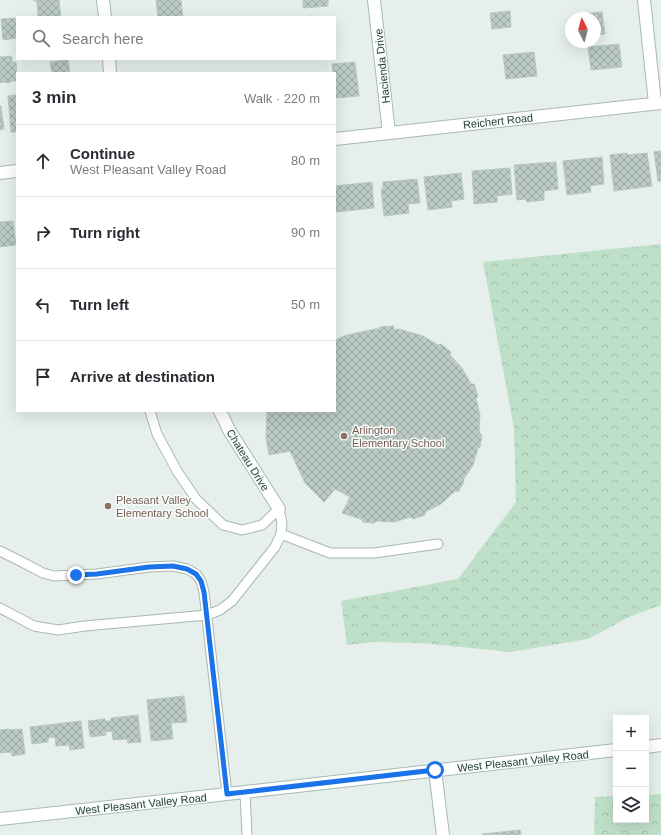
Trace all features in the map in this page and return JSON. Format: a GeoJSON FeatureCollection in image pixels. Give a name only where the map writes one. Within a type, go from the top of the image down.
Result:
{"type":"FeatureCollection","features":[{"type":"Feature","properties":{"kind":"street"},"geometry":{"type":"LineString","coordinates":[[103,0],[105,16]]}},
{"type":"Feature","properties":{"kind":"street","name":"Hacienda Drive"},"geometry":{"type":"LineString","coordinates":[[374,0],[389,133]]}},
{"type":"Feature","properties":{"kind":"street"},"geometry":{"type":"LineString","coordinates":[[644,0],[658,103]]}},
{"type":"Feature","properties":{"kind":"street"},"geometry":{"type":"LineString","coordinates":[[109,60],[110,72]]}},
{"type":"Feature","properties":{"kind":"street","name":"Reichert Road"},"geometry":{"type":"LineString","coordinates":[[336,138],[658,103]]}},
{"type":"Feature","properties":{"kind":"street"},"geometry":{"type":"LineString","coordinates":[[0,173],[16,171]]}},
{"type":"Feature","properties":{"kind":"street","name":"Chateau Drive"},"geometry":{"type":"LineString","coordinates":[[220,412],[229,430],[279,509]]}},
{"type":"Feature","properties":{"kind":"street"},"geometry":{"type":"LineString","coordinates":[[649,747],[661,745]]}},
{"type":"Feature","properties":{"kind":"street","name":"West Pleasant Valley Road"},"geometry":{"type":"LineString","coordinates":[[0,819],[613,750]]}},
{"type":"Feature","properties":{"kind":"street"},"geometry":{"type":"LineString","coordinates":[[435,770],[443,835]]}},
{"type":"Feature","properties":{"kind":"lane"},"geometry":{"type":"LineString","coordinates":[[0,608],[34,626],[58,630],[93,625],[207,615],[220,610],[232,601],[275,547],[281,534],[282,523],[279,509],[262,525],[242,530],[223,524],[196,499],[177,471],[158,434],[150,412]]}},
{"type":"Feature","properties":{"kind":"lane"},"geometry":{"type":"LineString","coordinates":[[281,534],[330,554],[374,553],[438,544]]}},
{"type":"Feature","properties":{"kind":"lane"},"geometry":{"type":"LineString","coordinates":[[0,551],[43,573],[54,576],[97,574],[165,566],[187,569],[196,574],[201,581],[204,592],[227,794]]}},
{"type":"Feature","properties":{"kind":"lane"},"geometry":{"type":"LineString","coordinates":[[245,792],[247,835]]}},
{"type":"Feature","properties":{"kind":"green space"},"geometry":{"type":"Polygon","coordinates":[[[661,244],[661,605],[629,617],[588,639],[510,652],[421,643],[374,642],[347,645],[341,601],[458,579],[516,502],[514,428],[483,262],[661,244]]]}},
{"type":"Feature","properties":{"kind":"green space"},"geometry":{"type":"Polygon","coordinates":[[[661,794],[661,835],[594,835],[595,797],[613,796],[613,823],[649,823],[649,795],[661,794]]]}},
{"type":"Feature","properties":{"kind":"building"},"geometry":{"type":"Polygon","coordinates":[[[33,0],[59,0],[61,16],[38,16],[37,2],[33,0]]]}},
{"type":"Feature","properties":{"kind":"building"},"geometry":{"type":"Polygon","coordinates":[[[156,0],[181,0],[183,16],[158,16],[156,0]]]}},
{"type":"Feature","properties":{"kind":"building"},"geometry":{"type":"Polygon","coordinates":[[[303,0],[328,0],[328,6],[303,8],[303,0]]]}},
{"type":"Feature","properties":{"kind":"building"},"geometry":{"type":"Polygon","coordinates":[[[510,11],[511,27],[492,29],[490,13],[510,11]]]}},
{"type":"Feature","properties":{"kind":"building"},"geometry":{"type":"Polygon","coordinates":[[[601,12],[605,34],[601,34],[601,12]]]}},
{"type":"Feature","properties":{"kind":"building"},"geometry":{"type":"Polygon","coordinates":[[[16,18],[16,38],[3,40],[1,19],[16,18]]]}},
{"type":"Feature","properties":{"kind":"building"},"geometry":{"type":"Polygon","coordinates":[[[619,44],[622,67],[591,70],[588,48],[601,48],[601,46],[619,44]]]}},
{"type":"Feature","properties":{"kind":"building"},"geometry":{"type":"Polygon","coordinates":[[[534,52],[537,76],[506,79],[503,55],[534,52]]]}},
{"type":"Feature","properties":{"kind":"building"},"geometry":{"type":"Polygon","coordinates":[[[12,56],[12,62],[16,62],[16,81],[0,83],[0,57],[12,56]]]}},
{"type":"Feature","properties":{"kind":"building"},"geometry":{"type":"Polygon","coordinates":[[[68,60],[70,72],[52,72],[50,62],[68,60]]]}},
{"type":"Feature","properties":{"kind":"building"},"geometry":{"type":"Polygon","coordinates":[[[355,62],[359,96],[336,98],[336,72],[333,72],[332,64],[355,62]]]}},
{"type":"Feature","properties":{"kind":"building"},"geometry":{"type":"Polygon","coordinates":[[[16,95],[16,132],[11,132],[8,96],[16,95]]]}},
{"type":"Feature","properties":{"kind":"building"},"geometry":{"type":"Polygon","coordinates":[[[0,106],[4,129],[0,130],[0,106]]]}},
{"type":"Feature","properties":{"kind":"building"},"geometry":{"type":"Polygon","coordinates":[[[661,151],[661,181],[658,181],[654,152],[661,151]]]}},
{"type":"Feature","properties":{"kind":"building"},"geometry":{"type":"Polygon","coordinates":[[[627,153],[627,155],[647,153],[652,186],[614,191],[610,155],[627,153]]]}},
{"type":"Feature","properties":{"kind":"building"},"geometry":{"type":"Polygon","coordinates":[[[602,157],[604,184],[590,186],[591,192],[567,195],[563,161],[602,157]]]}},
{"type":"Feature","properties":{"kind":"building"},"geometry":{"type":"Polygon","coordinates":[[[556,162],[558,189],[544,191],[544,200],[527,202],[526,199],[517,200],[514,165],[556,162]]]}},
{"type":"Feature","properties":{"kind":"building"},"geometry":{"type":"Polygon","coordinates":[[[510,168],[512,194],[497,196],[497,202],[474,204],[472,171],[510,168]]]}},
{"type":"Feature","properties":{"kind":"building"},"geometry":{"type":"Polygon","coordinates":[[[461,173],[464,199],[451,201],[452,207],[428,210],[424,177],[461,173]]]}},
{"type":"Feature","properties":{"kind":"building"},"geometry":{"type":"Polygon","coordinates":[[[417,179],[420,203],[408,204],[409,213],[384,216],[381,189],[383,190],[383,182],[417,179]]]}},
{"type":"Feature","properties":{"kind":"building"},"geometry":{"type":"Polygon","coordinates":[[[372,182],[374,208],[336,212],[336,186],[372,182]]]}},
{"type":"Feature","properties":{"kind":"building"},"geometry":{"type":"Polygon","coordinates":[[[13,221],[16,245],[0,247],[0,222],[13,221]]]}},
{"type":"Feature","properties":{"kind":"building"},"geometry":{"type":"Polygon","coordinates":[[[394,326],[393,330],[399,329],[423,336],[438,345],[441,344],[451,352],[450,355],[462,368],[471,384],[474,384],[478,396],[476,399],[480,415],[479,432],[482,435],[480,447],[478,448],[473,465],[463,480],[464,482],[458,492],[455,491],[441,504],[425,512],[425,515],[413,519],[411,517],[394,522],[376,521],[374,523],[363,522],[361,519],[342,513],[350,497],[335,489],[324,502],[305,483],[290,451],[269,455],[266,438],[267,412],[336,412],[336,340],[347,335],[379,329],[379,327],[394,326]]]}},
{"type":"Feature","properties":{"kind":"building"},"geometry":{"type":"Polygon","coordinates":[[[184,696],[187,722],[171,723],[173,739],[151,741],[147,700],[184,696]]]}},
{"type":"Feature","properties":{"kind":"building"},"geometry":{"type":"Polygon","coordinates":[[[138,715],[141,742],[128,743],[127,739],[113,740],[112,731],[105,732],[106,735],[90,737],[88,721],[105,719],[105,721],[111,721],[111,718],[138,715]]]}},
{"type":"Feature","properties":{"kind":"building"},"geometry":{"type":"Polygon","coordinates":[[[81,721],[84,748],[70,750],[69,745],[56,746],[55,737],[48,738],[48,742],[32,744],[30,727],[81,721]]]}},
{"type":"Feature","properties":{"kind":"building"},"geometry":{"type":"Polygon","coordinates":[[[22,729],[25,754],[12,756],[11,752],[0,753],[0,730],[22,729]]]}},
{"type":"Feature","properties":{"kind":"building"},"geometry":{"type":"Polygon","coordinates":[[[520,830],[521,835],[482,834],[520,830]]]}},
{"type":"Feature","properties":{"kind":"place","name":"Arlington Elementary School"},"geometry":{"type":"Point","coordinates":[344,436]}},
{"type":"Feature","properties":{"kind":"place","name":"Pleasant Valley Elementary School"},"geometry":{"type":"Point","coordinates":[108,506]}},
{"type":"Feature","properties":{"kind":"route"},"geometry":{"type":"LineString","coordinates":[[76,575],[97,574],[149,567],[173,566],[187,569],[196,574],[201,581],[204,592],[227,794],[435,770]]}}]}
